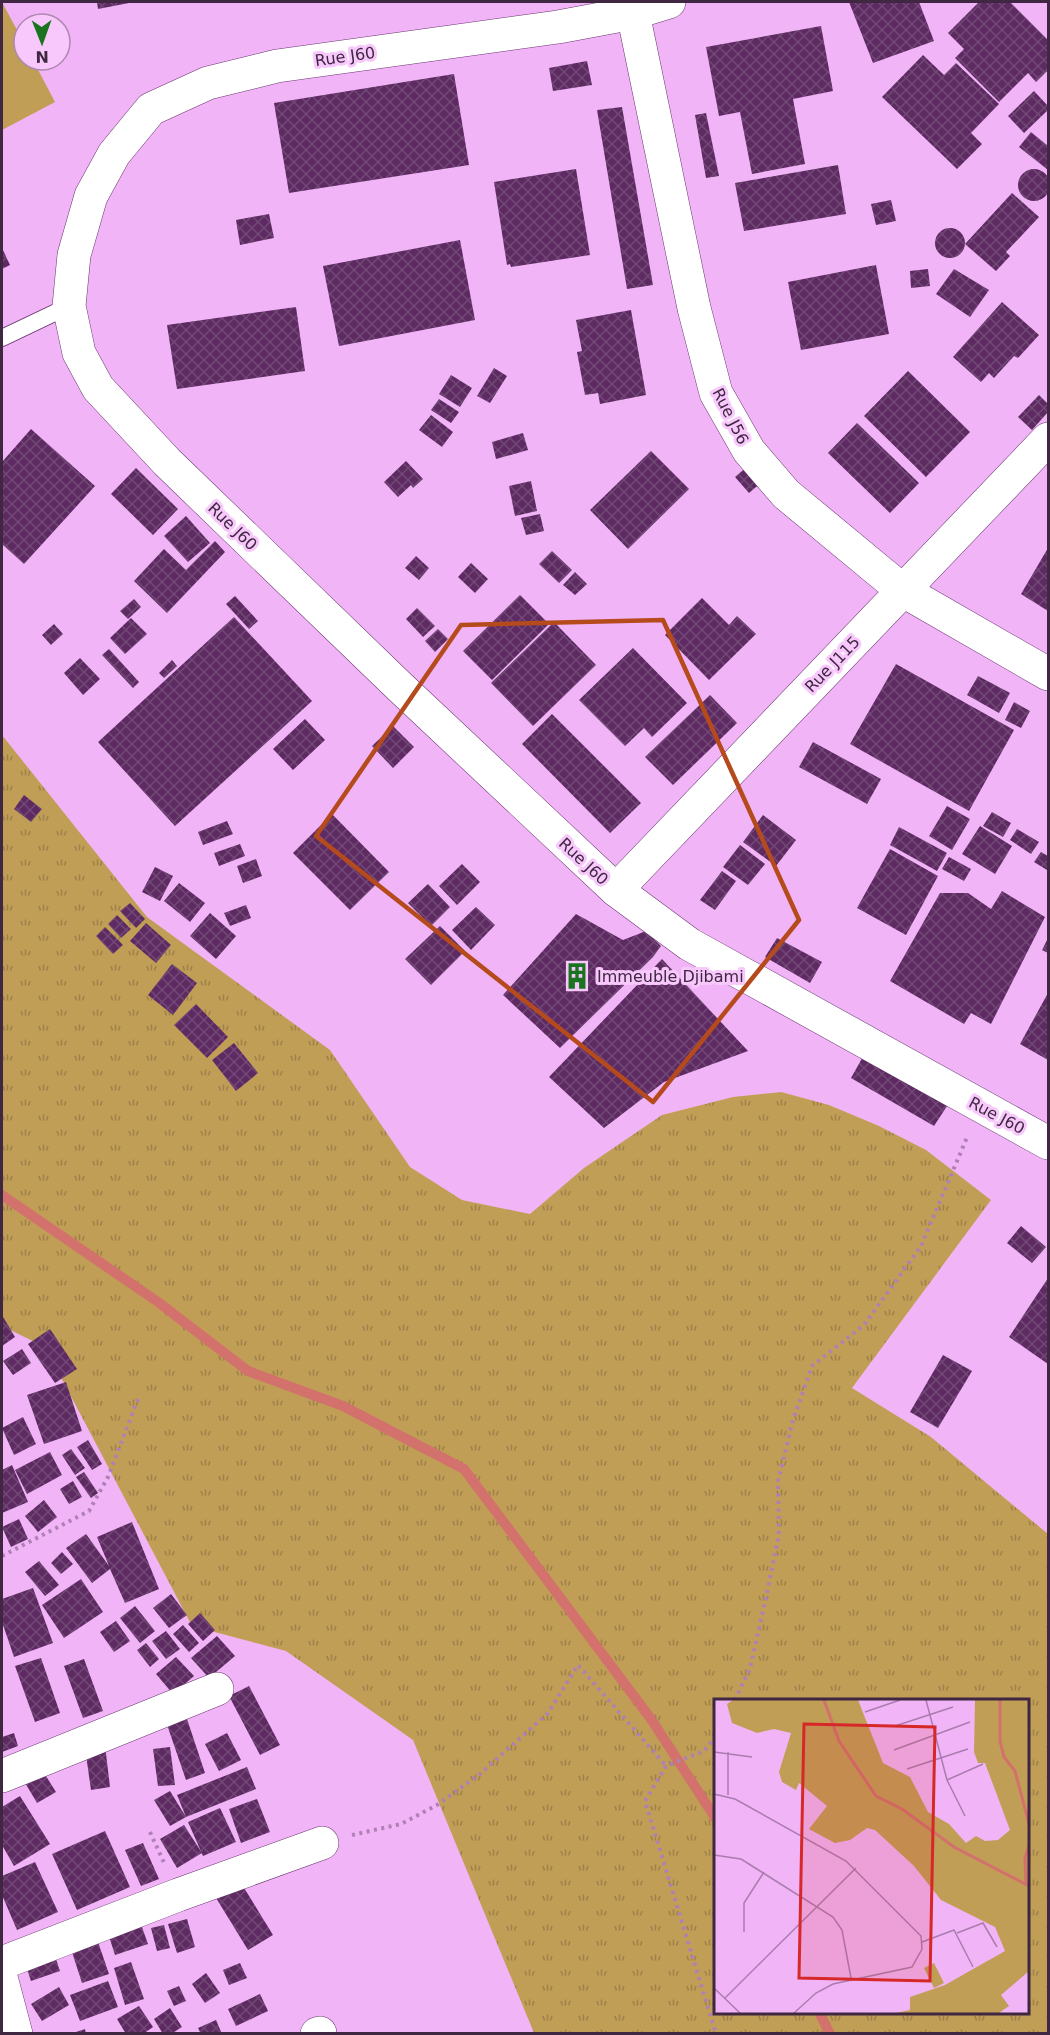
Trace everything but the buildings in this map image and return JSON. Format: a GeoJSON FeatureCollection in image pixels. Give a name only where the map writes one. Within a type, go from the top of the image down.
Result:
{"type":"FeatureCollection","features":[{"type":"Feature","properties":{"kind":"street","name":"Rue J60"},"geometry":{"type":"LineString","coordinates":[[669,2],[633,13],[558,27],[277,66],[208,83],[151,109],[114,154],[91,196],[74,255],[69,306],[79,353],[98,388],[167,462],[391,679],[616,890],[689,944],[979,1107],[1048,1143]]}},
{"type":"Feature","properties":{"kind":"street","name":"Rue J56"},"geometry":{"type":"LineString","coordinates":[[633,13],[694,308],[716,393],[748,451],[786,494],[902,590],[1048,674]]}},
{"type":"Feature","properties":{"kind":"street","name":"Rue J115"},"geometry":{"type":"LineString","coordinates":[[616,890],[1048,439]]}},
{"type":"Feature","properties":{"kind":"street"},"geometry":{"type":"LineString","coordinates":[[2,1776],[217,1689]]}},
{"type":"Feature","properties":{"kind":"street"},"geometry":{"type":"LineString","coordinates":[[2,1963],[322,1843]]}},
{"type":"Feature","properties":{"kind":"street"},"geometry":{"type":"LineString","coordinates":[[2,1981],[16,2034]]}},
{"type":"Feature","properties":{"kind":"lane"},"geometry":{"type":"LineString","coordinates":[[2,338],[69,306]]}},
{"type":"Feature","properties":{"kind":"path"},"geometry":{"type":"LineString","coordinates":[[736,1699],[750,1668],[779,1535],[778,1481],[794,1420],[812,1366],[864,1325],[921,1246],[979,1107]]}},
{"type":"Feature","properties":{"kind":"path"},"geometry":{"type":"LineString","coordinates":[[2,1556],[89,1511],[108,1478],[138,1399]]}},
{"type":"Feature","properties":{"kind":"path"},"geometry":{"type":"LineString","coordinates":[[322,1843],[402,1824],[437,1805],[480,1774],[548,1713],[578,1665],[666,1766]]}},
{"type":"Feature","properties":{"kind":"path"},"geometry":{"type":"LineString","coordinates":[[714,1738],[704,1751],[666,1766],[645,1802],[716,2034]]}},
{"type":"Feature","properties":{"kind":"highlighted area"},"geometry":{"type":"Polygon","coordinates":[[[663,620],[799,920],[653,1102],[316,836],[461,625],[663,620]]]}},
{"type":"Feature","properties":{"kind":"green space"},"geometry":{"type":"Polygon","coordinates":[[[2,2],[12,21],[12,72],[39,72],[55,102],[2,130],[2,2]]]}},
{"type":"Feature","properties":{"kind":"green space"},"geometry":{"type":"Polygon","coordinates":[[[2,735],[147,917],[330,1050],[410,1167],[462,1200],[530,1214],[584,1168],[662,1115],[733,1097],[781,1092],[829,1105],[879,1126],[926,1150],[991,1200],[852,1388],[931,1437],[1048,1534],[1048,2033],[534,2033],[413,1740],[286,1651],[192,1626],[45,1347],[2,1326],[2,735]]]}},
{"type":"Feature","properties":{"kind":"waterway"},"geometry":{"type":"LineString","coordinates":[[2,1195],[158,1302],[248,1371],[343,1406],[464,1469],[651,1719],[714,1816]]}},
{"type":"Feature","properties":{"kind":"waterway"},"geometry":{"type":"LineString","coordinates":[[820,2014],[830,2034]]}},
{"type":"Feature","properties":{"kind":"place","name":"Immeuble Djibami"},"geometry":{"type":"Point","coordinates":[577,976]}}]}
